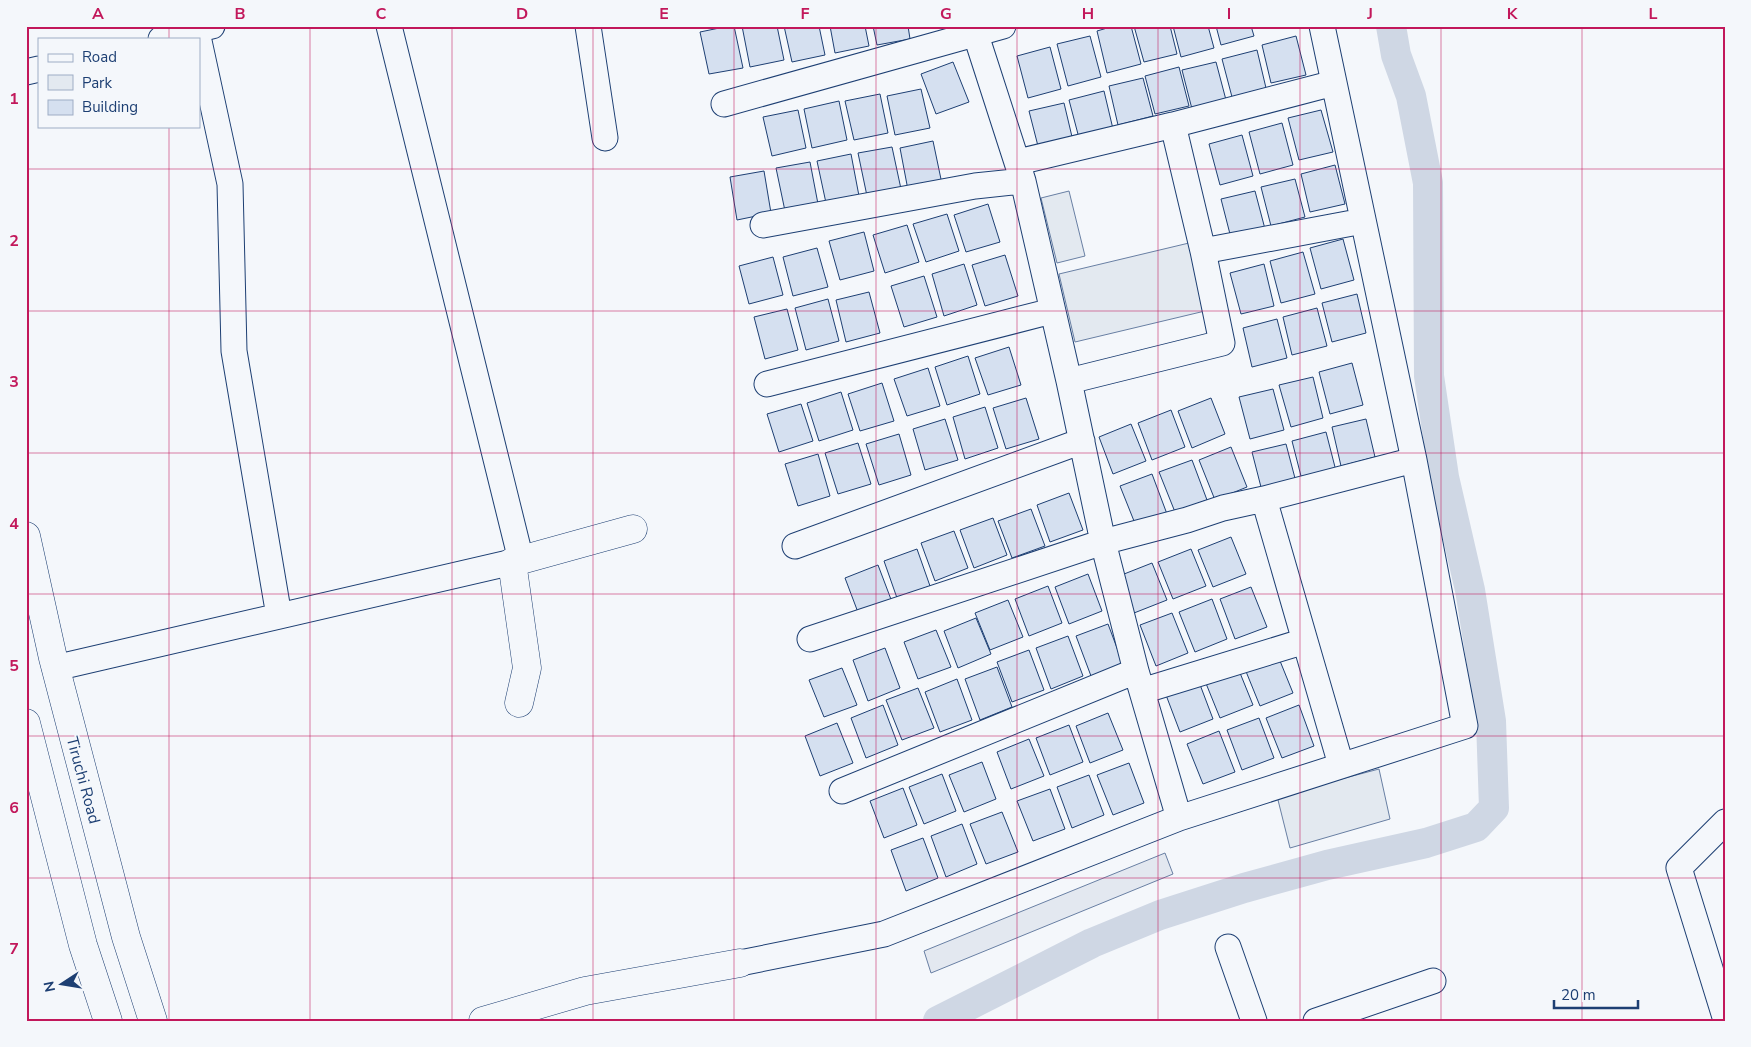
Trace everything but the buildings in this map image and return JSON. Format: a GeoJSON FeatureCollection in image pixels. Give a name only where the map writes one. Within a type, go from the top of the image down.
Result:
{"type":"FeatureCollection","features":[{"type":"Feature","properties":{"kind":"main road"},"geometry":{"type":"LineString","coordinates":[[519,703],[527,668],[517,561],[633,529]]}},
{"type":"Feature","properties":{"kind":"main road","name":"Tiruchi Road"},"geometry":{"type":"LineString","coordinates":[[26,536],[55,668],[126,937],[153,1021]]}},
{"type":"Feature","properties":{"kind":"main road"},"geometry":{"type":"LineString","coordinates":[[26,723],[83,945],[108,1021]]}},
{"type":"Feature","properties":{"kind":"main road"},"geometry":{"type":"LineString","coordinates":[[483,1021],[585,991],[740,963]]}},
{"type":"Feature","properties":{"kind":"street"},"geometry":{"type":"LineString","coordinates":[[55,668],[517,561],[389,26]]}},
{"type":"Feature","properties":{"kind":"street"},"geometry":{"type":"LineString","coordinates":[[588,26],[605,138]]}},
{"type":"Feature","properties":{"kind":"street"},"geometry":{"type":"LineString","coordinates":[[724,104],[974,30],[1003,26]]}},
{"type":"Feature","properties":{"kind":"street"},"geometry":{"type":"LineString","coordinates":[[740,963],[884,934],[1178,818],[1465,726],[1414,460],[1322,26]]}},
{"type":"Feature","properties":{"kind":"street"},"geometry":{"type":"LineString","coordinates":[[974,30],[1021,171],[1069,381],[1103,542],[1139,681],[1178,818]]}},
{"type":"Feature","properties":{"kind":"street"},"geometry":{"type":"LineString","coordinates":[[169,38],[201,34],[230,184],[234,351],[279,616]]}},
{"type":"Feature","properties":{"kind":"street"},"geometry":{"type":"LineString","coordinates":[[763,225],[975,186],[1173,125],[1334,83]]}},
{"type":"Feature","properties":{"kind":"street"},"geometry":{"type":"LineString","coordinates":[[1069,381],[1222,343],[1203,251],[1173,125]]}},
{"type":"Feature","properties":{"kind":"street"},"geometry":{"type":"LineString","coordinates":[[1203,251],[1362,220]]}},
{"type":"Feature","properties":{"kind":"street"},"geometry":{"type":"LineString","coordinates":[[766,384],[1052,311]]}},
{"type":"Feature","properties":{"kind":"street"},"geometry":{"type":"LineString","coordinates":[[795,546],[1082,441]]}},
{"type":"Feature","properties":{"kind":"street"},"geometry":{"type":"LineString","coordinates":[[810,639],[1103,542],[1187,520],[1223,508],[1414,460]]}},
{"type":"Feature","properties":{"kind":"street"},"geometry":{"type":"LineString","coordinates":[[1264,499],[1341,765]]}},
{"type":"Feature","properties":{"kind":"street"},"geometry":{"type":"LineString","coordinates":[[842,791],[1139,681],[1305,642]]}},
{"type":"Feature","properties":{"kind":"street"},"geometry":{"type":"LineString","coordinates":[[1725,822],[1680,868],[1725,1017]]}},
{"type":"Feature","properties":{"kind":"street"},"geometry":{"type":"LineString","coordinates":[[1228,947],[1254,1021]]}},
{"type":"Feature","properties":{"kind":"street"},"geometry":{"type":"LineString","coordinates":[[1316,1021],[1433,981]]}},
{"type":"Feature","properties":{"kind":"green space"},"geometry":{"type":"Polygon","coordinates":[[[1069,191],[1085,256],[1057,263],[1041,198],[1069,191]]]}},
{"type":"Feature","properties":{"kind":"green space"},"geometry":{"type":"Polygon","coordinates":[[[1189,243],[1205,311],[1075,342],[1059,274],[1189,243]]]}},
{"type":"Feature","properties":{"kind":"green space"},"geometry":{"type":"Polygon","coordinates":[[[1379,769],[1390,819],[1290,848],[1277,796],[1379,769]]]}},
{"type":"Feature","properties":{"kind":"shaded area"},"geometry":{"type":"Polygon","coordinates":[[[1165,853],[1173,874],[931,973],[924,951],[1165,853]]]}},
{"type":"Feature","properties":{"kind":"waterway"},"geometry":{"type":"LineString","coordinates":[[938,1021],[1092,943],[1160,915],[1244,888],[1327,865],[1426,843],[1476,827],[1494,808],[1491,721],[1470,590],[1444,477],[1429,376],[1428,183],[1411,96],[1396,55],[1391,26]]}}]}
